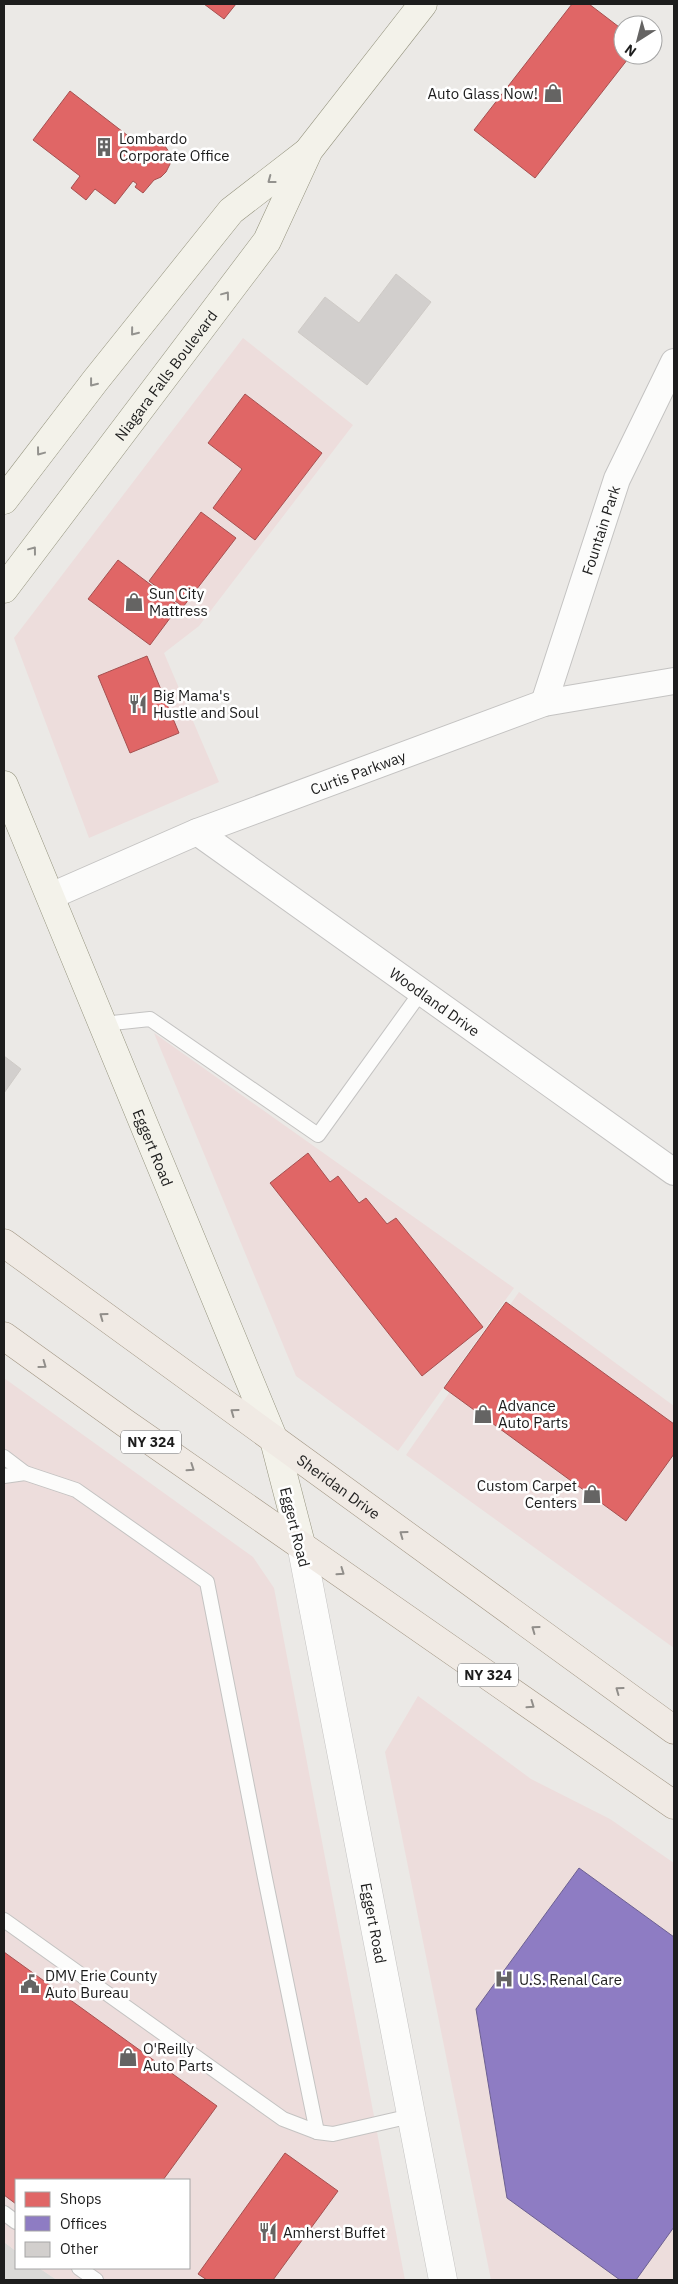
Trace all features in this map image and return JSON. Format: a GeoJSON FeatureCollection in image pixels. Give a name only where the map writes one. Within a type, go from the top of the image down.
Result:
{"type":"FeatureCollection","features":[{"type":"Feature","properties":{"kind":"main road","name":"Niagara Falls Boulevard"},"geometry":{"type":"LineString","coordinates":[[4,589],[267,242],[309,150],[423,4]]}},
{"type":"Feature","properties":{"kind":"main road","name":"Niagara Falls Boulevard"},"geometry":{"type":"LineString","coordinates":[[4,500],[111,360],[231,211],[309,150]]}},
{"type":"Feature","properties":{"kind":"main road","name":"Eggert Road"},"geometry":{"type":"LineString","coordinates":[[4,785],[274,1440],[301,1544]]}},
{"type":"Feature","properties":{"kind":"main road","name":"Sheridan Drive"},"geometry":{"type":"LineString","coordinates":[[4,1243],[674,1730]]}},
{"type":"Feature","properties":{"kind":"main road","name":"NY 324"},"geometry":{"type":"LineString","coordinates":[[4,1336],[125,1424],[301,1544],[674,1805]]}},
{"type":"Feature","properties":{"kind":"street","name":"Fountain Park"},"geometry":{"type":"LineString","coordinates":[[544,704],[618,479],[674,362]]}},
{"type":"Feature","properties":{"kind":"street","name":"Curtis Parkway"},"geometry":{"type":"LineString","coordinates":[[51,896],[197,832],[544,704],[671,684]]}},
{"type":"Feature","properties":{"kind":"street","name":"Woodland Drive"},"geometry":{"type":"LineString","coordinates":[[197,832],[674,1172]]}},
{"type":"Feature","properties":{"kind":"street","name":"Eggert Road"},"geometry":{"type":"LineString","coordinates":[[301,1544],[444,2280]]}},
{"type":"Feature","properties":{"kind":"lane"},"geometry":{"type":"LineString","coordinates":[[103,1024],[150,1019],[318,1135],[421,992]]}},
{"type":"Feature","properties":{"kind":"lane"},"geometry":{"type":"LineString","coordinates":[[4,1457],[25,1472],[76,1490],[207,1582],[264,1878],[317,2132]]}},
{"type":"Feature","properties":{"kind":"lane"},"geometry":{"type":"LineString","coordinates":[[4,1476],[25,1472]]}},
{"type":"Feature","properties":{"kind":"lane"},"geometry":{"type":"LineString","coordinates":[[4,1920],[283,2119],[317,2132],[333,2134],[412,2116]]}},
{"type":"Feature","properties":{"kind":"lane"},"geometry":{"type":"LineString","coordinates":[[4,2213],[15,2221]]}},
{"type":"Feature","properties":{"kind":"lane"},"geometry":{"type":"LineString","coordinates":[[80,2269],[96,2280]]}},
{"type":"Feature","properties":{"kind":"shaded area"},"geometry":{"type":"Polygon","coordinates":[[[243,338],[353,425],[199,626],[164,653],[219,782],[89,838],[14,638],[243,338]]]}},
{"type":"Feature","properties":{"kind":"shaded area"},"geometry":{"type":"Polygon","coordinates":[[[154,1033],[514,1288],[398,1451],[296,1376],[154,1033]]]}},
{"type":"Feature","properties":{"kind":"shaded area"},"geometry":{"type":"Polygon","coordinates":[[[519,1292],[674,1406],[674,1648],[406,1455],[519,1292]]]}},
{"type":"Feature","properties":{"kind":"shaded area"},"geometry":{"type":"Polygon","coordinates":[[[4,1378],[253,1557],[274,1588],[405,2280],[57,2280],[40,2269],[190,2269],[190,2179],[15,2179],[15,2250],[4,2242],[4,1378]]]}},
{"type":"Feature","properties":{"kind":"shaded area"},"geometry":{"type":"Polygon","coordinates":[[[418,1696],[531,1779],[610,1819],[674,1863],[674,2280],[491,2280],[385,1752],[418,1696]]]}},
{"type":"Feature","properties":{"kind":"shaded area"},"geometry":{"type":"Polygon","coordinates":[[[4,2242],[15,2250],[15,2269],[40,2269],[57,2280],[4,2280],[4,2242]]]}},
{"type":"Feature","properties":{"kind":"building: Shops"},"geometry":{"type":"Polygon","coordinates":[[[204,4],[236,4],[224,19],[204,4]]]}},
{"type":"Feature","properties":{"kind":"building: Shops","name":"Auto Glass Now!"},"geometry":{"type":"Polygon","coordinates":[[[572,4],[589,4],[613,22],[613,65],[623,65],[535,178],[474,130],[572,4]]]}},
{"type":"Feature","properties":{"kind":"building: Shops","name":"Lombardo Corporate Office"},"geometry":{"type":"Polygon","coordinates":[[[70,91],[136,142],[155,138],[163,143],[169,152],[170,164],[166,172],[154,180],[143,193],[135,187],[137,184],[133,181],[115,204],[95,189],[86,200],[71,188],[80,176],[33,140],[70,91]]]}},
{"type":"Feature","properties":{"kind":"building: Shops"},"geometry":{"type":"Polygon","coordinates":[[[245,394],[322,453],[255,540],[213,508],[242,469],[208,443],[245,394]]]}},
{"type":"Feature","properties":{"kind":"building: Shops"},"geometry":{"type":"Polygon","coordinates":[[[201,512],[236,538],[183,607],[149,581],[201,512]]]}},
{"type":"Feature","properties":{"kind":"building: Shops","name":"Sun City Mattress"},"geometry":{"type":"Polygon","coordinates":[[[118,560],[179,606],[150,645],[88,599],[118,560]]]}},
{"type":"Feature","properties":{"kind":"building: Shops","name":"Big Mama's Hustle and Soul"},"geometry":{"type":"Polygon","coordinates":[[[147,656],[179,733],[130,753],[98,676],[147,656]]]}},
{"type":"Feature","properties":{"kind":"building: Shops"},"geometry":{"type":"Polygon","coordinates":[[[308,1153],[330,1182],[338,1176],[359,1203],[366,1198],[387,1224],[396,1218],[483,1327],[422,1376],[270,1183],[308,1153]]]}},
{"type":"Feature","properties":{"kind":"building: Shops"},"geometry":{"type":"Polygon","coordinates":[[[506,1302],[674,1424],[674,1454],[626,1521],[444,1388],[506,1302]]]}},
{"type":"Feature","properties":{"kind":"building: Shops"},"geometry":{"type":"Polygon","coordinates":[[[4,1952],[217,2106],[164,2179],[15,2179],[15,2203],[4,2195],[4,1952]]]}},
{"type":"Feature","properties":{"kind":"building: Shops","name":"Amherst Buffet"},"geometry":{"type":"Polygon","coordinates":[[[285,2153],[338,2191],[273,2280],[207,2280],[198,2274],[285,2153]]]}},
{"type":"Feature","properties":{"kind":"building: Offices"},"geometry":{"type":"Polygon","coordinates":[[[579,1868],[674,1937],[674,2227],[636,2280],[620,2280],[507,2198],[476,2009],[579,1868]]]}},
{"type":"Feature","properties":{"kind":"building: Other"},"geometry":{"type":"Polygon","coordinates":[[[396,274],[431,302],[367,385],[298,332],[325,297],[359,323],[396,274]]]}},
{"type":"Feature","properties":{"kind":"building: Other"},"geometry":{"type":"Polygon","coordinates":[[[4,1056],[21,1069],[4,1093],[4,1056]]]}},
{"type":"Feature","properties":{"kind":"place","name":"Auto Glass Now!"},"geometry":{"type":"Point","coordinates":[553,93]}},
{"type":"Feature","properties":{"kind":"place","name":"Lombardo Corporate Office"},"geometry":{"type":"Point","coordinates":[104,147]}},
{"type":"Feature","properties":{"kind":"place","name":"Sun City Mattress"},"geometry":{"type":"Point","coordinates":[134,602]}},
{"type":"Feature","properties":{"kind":"place","name":"Big Mama's Hustle and Soul"},"geometry":{"type":"Point","coordinates":[138,704]}},
{"type":"Feature","properties":{"kind":"place","name":"Advance Auto Parts"},"geometry":{"type":"Point","coordinates":[483,1414]}},
{"type":"Feature","properties":{"kind":"place","name":"Custom Carpet Centers"},"geometry":{"type":"Point","coordinates":[592,1494]}},
{"type":"Feature","properties":{"kind":"place","name":"U.S. Renal Care"},"geometry":{"type":"Point","coordinates":[504,1979]}},
{"type":"Feature","properties":{"kind":"place","name":"DMV Erie County Auto Bureau"},"geometry":{"type":"Point","coordinates":[30,1984]}},
{"type":"Feature","properties":{"kind":"place","name":"O'Reilly Auto Parts"},"geometry":{"type":"Point","coordinates":[128,2057]}},
{"type":"Feature","properties":{"kind":"place","name":"Amherst Buffet"},"geometry":{"type":"Point","coordinates":[268,2232]}}]}
